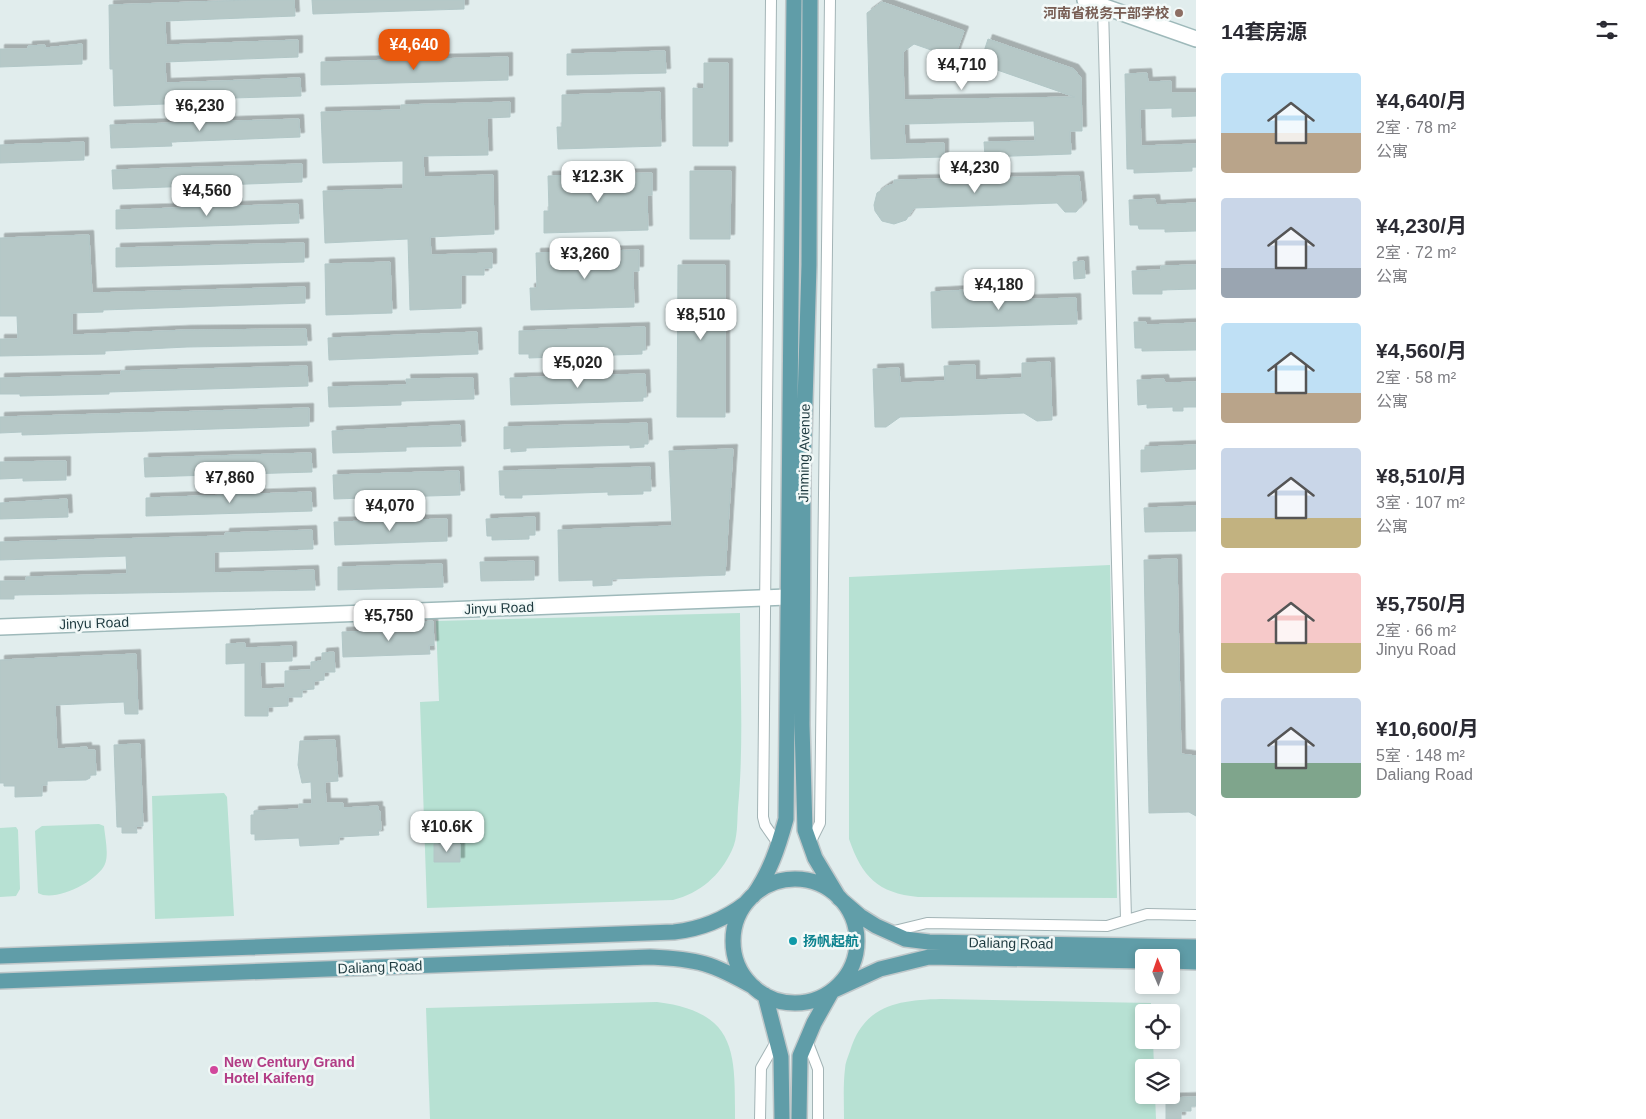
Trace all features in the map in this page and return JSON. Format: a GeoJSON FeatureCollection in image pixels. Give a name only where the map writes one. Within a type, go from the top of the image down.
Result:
{"type":"FeatureCollection","features":[{"type":"Feature","properties":{"kind":"main road","name":"Jinming Avenue"},"geometry":{"type":"LineString","coordinates":[[749,900],[767,876],[779,845],[786,819],[794,0]]}},
{"type":"Feature","properties":{"kind":"main road","name":"Jinming Avenue"},"geometry":{"type":"LineString","coordinates":[[810,0],[809,265],[803,472],[802,724],[804,816],[809,845],[819,866],[839,898]]}},
{"type":"Feature","properties":{"kind":"main road"},"geometry":{"type":"LineString","coordinates":[[799,1119],[800,1056],[806,1038],[832,991],[848,974],[856,946],[856,928],[852,917],[839,898],[831,891],[812,882],[791,879],[770,884],[749,900],[736,922],[733,943],[737,964],[742,973],[759,991],[784,1002],[804,1002],[832,991]]}},
{"type":"Feature","properties":{"kind":"main road","name":"Daliang Road"},"geometry":{"type":"LineString","coordinates":[[839,898],[860,916],[905,939],[929,942],[1196,947]]}},
{"type":"Feature","properties":{"kind":"main road","name":"Daliang Road"},"geometry":{"type":"LineString","coordinates":[[0,956],[674,932],[694,930],[712,924],[749,900]]}},
{"type":"Feature","properties":{"kind":"main road","name":"Daliang Road"},"geometry":{"type":"LineString","coordinates":[[0,981],[650,957],[680,958],[713,964],[759,991]]}},
{"type":"Feature","properties":{"kind":"main road","name":"Daliang Road"},"geometry":{"type":"LineString","coordinates":[[832,991],[880,969],[929,957],[1135,961]]}},
{"type":"Feature","properties":{"kind":"main road"},"geometry":{"type":"LineString","coordinates":[[1180,961],[1196,962]]}},
{"type":"Feature","properties":{"kind":"main road"},"geometry":{"type":"LineString","coordinates":[[759,991],[777,1040],[782,1070],[782,1119]]}},
{"type":"Feature","properties":{"kind":"street"},"geometry":{"type":"LineString","coordinates":[[771,0],[766,597],[762,817],[765,825],[779,845]]}},
{"type":"Feature","properties":{"kind":"street"},"geometry":{"type":"LineString","coordinates":[[809,845],[820,823],[830,0]]}},
{"type":"Feature","properties":{"kind":"street"},"geometry":{"type":"LineString","coordinates":[[1085,0],[1196,39]]}},
{"type":"Feature","properties":{"kind":"street"},"geometry":{"type":"LineString","coordinates":[[1103,6],[1126,920]]}},
{"type":"Feature","properties":{"kind":"street","name":"Jinyu Road"},"geometry":{"type":"LineString","coordinates":[[0,627],[787,597]]}},
{"type":"Feature","properties":{"kind":"street"},"geometry":{"type":"LineString","coordinates":[[890,932],[927,923],[1107,926],[1147,914],[1196,915]]}},
{"type":"Feature","properties":{"kind":"street"},"geometry":{"type":"LineString","coordinates":[[806,1038],[818,1069],[818,1119]]}},
{"type":"Feature","properties":{"kind":"street"},"geometry":{"type":"LineString","coordinates":[[760,1119],[760,1068],[777,1040]]}},
{"type":"Feature","properties":{"kind":"green space"},"geometry":{"type":"Polygon","coordinates":[[[1110,565],[1117,898],[918,897],[892,892],[873,881],[860,864],[849,839],[849,577],[1110,565]]]}},
{"type":"Feature","properties":{"kind":"green space"},"geometry":{"type":"Polygon","coordinates":[[[740,613],[741,735],[736,835],[734,845],[722,868],[708,882],[692,893],[673,900],[427,908],[420,702],[439,701],[436,621],[740,613]]]}},
{"type":"Feature","properties":{"kind":"green space"},"geometry":{"type":"Polygon","coordinates":[[[224,793],[227,797],[234,916],[155,919],[152,796],[224,793]]]}},
{"type":"Feature","properties":{"kind":"green space"},"geometry":{"type":"Polygon","coordinates":[[[99,824],[104,826],[107,850],[105,864],[101,871],[85,883],[65,893],[45,895],[38,893],[35,831],[42,826],[99,824]]]}},
{"type":"Feature","properties":{"kind":"green space"},"geometry":{"type":"Polygon","coordinates":[[[16,827],[18,830],[20,889],[16,896],[0,897],[0,828],[16,827]]]}},
{"type":"Feature","properties":{"kind":"green space"},"geometry":{"type":"Polygon","coordinates":[[[911,1001],[1151,1003],[1135,1004],[1135,1049],[1153,1049],[1154,1059],[1135,1059],[1135,1104],[1155,1104],[1156,1119],[844,1119],[846,1064],[856,1036],[864,1024],[885,1008],[911,1001]]]}},
{"type":"Feature","properties":{"kind":"green space"},"geometry":{"type":"Polygon","coordinates":[[[657,1002],[683,1007],[703,1015],[717,1026],[726,1039],[734,1074],[735,1119],[430,1119],[426,1008],[657,1002]]]}},
{"type":"Feature","properties":{"kind":"building"},"geometry":{"type":"Polygon","coordinates":[[[294,0],[295,16],[165,21],[166,45],[298,40],[298,57],[165,62],[166,83],[300,78],[301,96],[165,100],[165,104],[114,106],[113,69],[110,69],[109,5],[294,0]]]}},
{"type":"Feature","properties":{"kind":"building"},"geometry":{"type":"Polygon","coordinates":[[[312,0],[464,0],[464,9],[313,14],[312,0]]]}},
{"type":"Feature","properties":{"kind":"building"},"geometry":{"type":"Polygon","coordinates":[[[882,2],[964,31],[954,58],[914,44],[903,52],[904,100],[1075,97],[980,64],[988,39],[1074,69],[1081,78],[1082,131],[1070,131],[1071,154],[985,157],[984,142],[1035,141],[1034,121],[904,124],[905,144],[944,143],[944,157],[871,159],[867,13],[882,2]]]}},
{"type":"Feature","properties":{"kind":"building"},"geometry":{"type":"Polygon","coordinates":[[[82,44],[82,64],[0,67],[0,49],[28,49],[28,46],[45,45],[45,48],[82,44]]]}},
{"type":"Feature","properties":{"kind":"building"},"geometry":{"type":"Polygon","coordinates":[[[665,51],[666,73],[567,75],[567,54],[665,51]]]}},
{"type":"Feature","properties":{"kind":"building"},"geometry":{"type":"Polygon","coordinates":[[[508,57],[508,80],[321,85],[321,62],[508,57]]]}},
{"type":"Feature","properties":{"kind":"building"},"geometry":{"type":"Polygon","coordinates":[[[704,63],[728,63],[728,146],[693,146],[693,88],[704,89],[704,63]]]}},
{"type":"Feature","properties":{"kind":"building"},"geometry":{"type":"Polygon","coordinates":[[[1147,73],[1148,82],[1171,81],[1171,93],[1196,93],[1196,116],[1172,117],[1172,108],[1140,109],[1141,146],[1196,144],[1196,167],[1192,167],[1192,171],[1134,173],[1134,169],[1127,169],[1125,74],[1147,73]]]}},
{"type":"Feature","properties":{"kind":"building"},"geometry":{"type":"Polygon","coordinates":[[[660,92],[661,146],[558,149],[557,127],[562,127],[562,95],[660,92]]]}},
{"type":"Feature","properties":{"kind":"building"},"geometry":{"type":"Polygon","coordinates":[[[510,102],[510,117],[487,118],[488,155],[423,156],[424,177],[493,175],[494,234],[430,237],[431,255],[492,253],[492,268],[484,268],[484,275],[461,275],[461,308],[410,310],[408,239],[325,243],[323,191],[403,189],[403,161],[323,163],[321,112],[401,110],[401,105],[510,102]]]}},
{"type":"Feature","properties":{"kind":"building"},"geometry":{"type":"Polygon","coordinates":[[[299,119],[300,137],[171,142],[172,146],[111,148],[110,125],[299,119]]]}},
{"type":"Feature","properties":{"kind":"building"},"geometry":{"type":"Polygon","coordinates":[[[84,142],[84,160],[0,163],[0,145],[84,142]]]}},
{"type":"Feature","properties":{"kind":"building"},"geometry":{"type":"Polygon","coordinates":[[[302,164],[302,182],[113,189],[112,170],[302,164]]]}},
{"type":"Feature","properties":{"kind":"building"},"geometry":{"type":"Polygon","coordinates":[[[690,171],[731,171],[730,239],[690,239],[690,171]]]}},
{"type":"Feature","properties":{"kind":"building"},"geometry":{"type":"Polygon","coordinates":[[[652,173],[652,195],[647,195],[648,230],[544,233],[544,211],[549,211],[548,176],[652,173]]]}},
{"type":"Feature","properties":{"kind":"building"},"geometry":{"type":"Polygon","coordinates":[[[1079,176],[1082,205],[1076,212],[1065,212],[1057,203],[914,208],[906,220],[894,224],[882,221],[875,211],[874,205],[877,193],[887,186],[894,184],[894,180],[1079,176]]]}},
{"type":"Feature","properties":{"kind":"building"},"geometry":{"type":"Polygon","coordinates":[[[1155,199],[1156,205],[1196,203],[1196,231],[1165,232],[1165,229],[1139,229],[1138,225],[1130,225],[1129,200],[1155,199]]]}},
{"type":"Feature","properties":{"kind":"building"},"geometry":{"type":"Polygon","coordinates":[[[298,204],[299,223],[116,229],[116,210],[298,204]]]}},
{"type":"Feature","properties":{"kind":"building"},"geometry":{"type":"Polygon","coordinates":[[[89,235],[92,293],[305,287],[305,303],[103,310],[103,312],[72,313],[72,335],[186,330],[306,329],[307,345],[187,347],[105,351],[105,354],[0,356],[0,339],[18,339],[17,316],[0,316],[0,238],[89,235]]]}},
{"type":"Feature","properties":{"kind":"building"},"geometry":{"type":"Polygon","coordinates":[[[304,243],[304,262],[116,267],[116,248],[304,243]]]}},
{"type":"Feature","properties":{"kind":"building"},"geometry":{"type":"Polygon","coordinates":[[[639,250],[639,271],[633,271],[634,307],[531,310],[530,288],[537,288],[536,253],[639,250]]]}},
{"type":"Feature","properties":{"kind":"building"},"geometry":{"type":"Polygon","coordinates":[[[1084,261],[1085,278],[1074,279],[1073,262],[1084,261]]]}},
{"type":"Feature","properties":{"kind":"building"},"geometry":{"type":"Polygon","coordinates":[[[390,262],[392,313],[326,315],[325,264],[390,262]]]}},
{"type":"Feature","properties":{"kind":"building"},"geometry":{"type":"Polygon","coordinates":[[[678,265],[725,265],[725,417],[677,417],[678,265]]]}},
{"type":"Feature","properties":{"kind":"building"},"geometry":{"type":"Polygon","coordinates":[[[1196,265],[1196,289],[1162,290],[1162,294],[1133,294],[1132,271],[1161,270],[1161,266],[1196,265]]]}},
{"type":"Feature","properties":{"kind":"building"},"geometry":{"type":"Polygon","coordinates":[[[968,290],[969,301],[1076,298],[1077,324],[932,328],[931,292],[968,290]]]}},
{"type":"Feature","properties":{"kind":"building"},"geometry":{"type":"Polygon","coordinates":[[[1134,322],[1146,322],[1146,325],[1196,323],[1196,350],[1142,351],[1142,348],[1135,348],[1134,322]]]}},
{"type":"Feature","properties":{"kind":"building"},"geometry":{"type":"Polygon","coordinates":[[[645,327],[645,350],[642,350],[642,354],[529,358],[529,354],[519,354],[519,331],[645,327]]]}},
{"type":"Feature","properties":{"kind":"building"},"geometry":{"type":"Polygon","coordinates":[[[477,332],[478,354],[329,360],[328,338],[477,332]]]}},
{"type":"Feature","properties":{"kind":"building"},"geometry":{"type":"Polygon","coordinates":[[[1050,362],[1052,420],[1037,421],[1024,413],[900,417],[886,427],[875,427],[873,369],[899,368],[900,383],[945,381],[944,366],[975,365],[975,380],[1022,378],[1022,363],[1050,362]]]}},
{"type":"Feature","properties":{"kind":"building"},"geometry":{"type":"Polygon","coordinates":[[[307,366],[308,386],[109,392],[109,394],[20,396],[20,394],[0,394],[0,378],[121,375],[121,371],[307,366]]]}},
{"type":"Feature","properties":{"kind":"building"},"geometry":{"type":"Polygon","coordinates":[[[645,374],[646,397],[643,397],[643,401],[511,405],[510,378],[645,374]]]}},
{"type":"Feature","properties":{"kind":"building"},"geometry":{"type":"Polygon","coordinates":[[[473,378],[474,399],[401,401],[401,405],[329,407],[328,387],[407,385],[406,379],[473,378]]]}},
{"type":"Feature","properties":{"kind":"building"},"geometry":{"type":"Polygon","coordinates":[[[1164,379],[1165,383],[1196,382],[1196,407],[1183,407],[1183,411],[1173,411],[1173,407],[1147,408],[1147,404],[1138,405],[1137,380],[1164,379]]]}},
{"type":"Feature","properties":{"kind":"building"},"geometry":{"type":"Polygon","coordinates":[[[309,408],[309,426],[22,435],[22,432],[0,433],[0,417],[309,408]]]}},
{"type":"Feature","properties":{"kind":"building"},"geometry":{"type":"Polygon","coordinates":[[[647,423],[648,444],[644,444],[644,447],[630,448],[630,445],[526,448],[526,451],[511,452],[511,448],[504,449],[504,427],[647,423]]]}},
{"type":"Feature","properties":{"kind":"building"},"geometry":{"type":"Polygon","coordinates":[[[460,425],[461,446],[406,447],[406,451],[333,453],[332,431],[460,425]]]}},
{"type":"Feature","properties":{"kind":"building"},"geometry":{"type":"Polygon","coordinates":[[[1196,445],[1196,469],[1141,472],[1141,450],[1145,450],[1145,447],[1196,445]]]}},
{"type":"Feature","properties":{"kind":"building"},"geometry":{"type":"Polygon","coordinates":[[[733,449],[725,575],[612,579],[612,585],[593,586],[593,580],[559,581],[558,530],[672,526],[669,451],[733,449]]]}},
{"type":"Feature","properties":{"kind":"building"},"geometry":{"type":"Polygon","coordinates":[[[311,453],[312,472],[145,477],[144,458],[311,453]]]}},
{"type":"Feature","properties":{"kind":"building"},"geometry":{"type":"Polygon","coordinates":[[[66,461],[66,480],[23,481],[23,478],[0,479],[0,462],[66,461]]]}},
{"type":"Feature","properties":{"kind":"building"},"geometry":{"type":"Polygon","coordinates":[[[650,467],[651,491],[643,491],[643,494],[608,495],[608,492],[522,495],[522,498],[505,498],[505,495],[500,495],[499,471],[650,467]]]}},
{"type":"Feature","properties":{"kind":"building"},"geometry":{"type":"Polygon","coordinates":[[[459,471],[460,495],[334,499],[333,475],[459,471]]]}},
{"type":"Feature","properties":{"kind":"building"},"geometry":{"type":"Polygon","coordinates":[[[311,492],[312,511],[146,516],[146,498],[311,492]]]}},
{"type":"Feature","properties":{"kind":"building"},"geometry":{"type":"Polygon","coordinates":[[[67,499],[68,517],[0,519],[0,503],[67,499]]]}},
{"type":"Feature","properties":{"kind":"building"},"geometry":{"type":"Polygon","coordinates":[[[1196,506],[1196,531],[1145,532],[1144,508],[1196,506]]]}},
{"type":"Feature","properties":{"kind":"building"},"geometry":{"type":"Polygon","coordinates":[[[535,517],[535,535],[529,535],[529,539],[492,540],[492,536],[487,536],[486,519],[535,517]]]}},
{"type":"Feature","properties":{"kind":"building"},"geometry":{"type":"Polygon","coordinates":[[[447,519],[447,541],[335,545],[334,522],[447,519]]]}},
{"type":"Feature","properties":{"kind":"building"},"geometry":{"type":"Polygon","coordinates":[[[312,530],[313,549],[214,552],[214,573],[314,570],[315,590],[14,595],[14,599],[0,599],[0,581],[26,581],[26,577],[127,574],[126,556],[0,560],[0,542],[225,536],[225,533],[312,530]]]}},
{"type":"Feature","properties":{"kind":"building"},"geometry":{"type":"Polygon","coordinates":[[[1177,559],[1181,754],[1196,756],[1196,816],[1189,812],[1149,813],[1144,560],[1177,559]]]}},
{"type":"Feature","properties":{"kind":"building"},"geometry":{"type":"Polygon","coordinates":[[[534,561],[534,580],[481,581],[480,562],[534,561]]]}},
{"type":"Feature","properties":{"kind":"building"},"geometry":{"type":"Polygon","coordinates":[[[442,564],[443,587],[338,590],[338,567],[442,564]]]}},
{"type":"Feature","properties":{"kind":"building"},"geometry":{"type":"Polygon","coordinates":[[[433,621],[434,645],[429,645],[430,654],[343,657],[342,632],[420,630],[420,622],[433,621]]]}},
{"type":"Feature","properties":{"kind":"building"},"geometry":{"type":"Polygon","coordinates":[[[245,643],[245,648],[292,646],[292,661],[260,662],[261,689],[285,688],[285,671],[311,670],[311,662],[322,661],[322,653],[334,652],[335,672],[324,672],[324,680],[314,681],[314,689],[302,690],[302,697],[288,697],[288,706],[268,707],[268,716],[245,716],[245,663],[226,664],[226,644],[245,643]]]}},
{"type":"Feature","properties":{"kind":"building"},"geometry":{"type":"Polygon","coordinates":[[[136,654],[138,714],[125,714],[124,702],[55,705],[57,749],[87,747],[87,750],[95,750],[96,775],[90,775],[90,778],[86,780],[47,781],[47,785],[42,785],[42,796],[15,797],[15,786],[4,786],[4,783],[0,783],[0,660],[136,654]]]}},
{"type":"Feature","properties":{"kind":"building"},"geometry":{"type":"Polygon","coordinates":[[[335,740],[338,781],[325,782],[326,803],[343,803],[343,808],[378,806],[381,830],[378,830],[379,835],[339,837],[339,844],[300,846],[299,838],[255,840],[255,834],[251,834],[251,815],[254,815],[254,811],[299,809],[299,804],[312,804],[311,782],[302,783],[298,765],[300,741],[335,740]]]}},
{"type":"Feature","properties":{"kind":"building"},"geometry":{"type":"Polygon","coordinates":[[[140,744],[143,826],[136,826],[137,833],[122,833],[122,827],[117,827],[114,745],[140,744]]]}},
{"type":"Feature","properties":{"kind":"building"},"geometry":{"type":"Polygon","coordinates":[[[434,844],[460,844],[460,862],[434,862],[434,844]]]}},
{"type":"Feature","properties":{"kind":"building"},"geometry":{"type":"Polygon","coordinates":[[[1196,1097],[1196,1106],[1191,1106],[1191,1111],[1181,1111],[1181,1119],[1166,1119],[1166,1104],[1180,1104],[1180,1098],[1196,1097]]]}},
{"type":"Feature","properties":{"kind":"place","name":"河南省税务干部学校"},"geometry":{"type":"Point","coordinates":[1179,13]}},
{"type":"Feature","properties":{"kind":"place","name":"扬帆起航"},"geometry":{"type":"Point","coordinates":[793,941]}},
{"type":"Feature","properties":{"kind":"place","name":"New Century Grand Hotel Kaifeng"},"geometry":{"type":"Point","coordinates":[214,1070]}}]}
